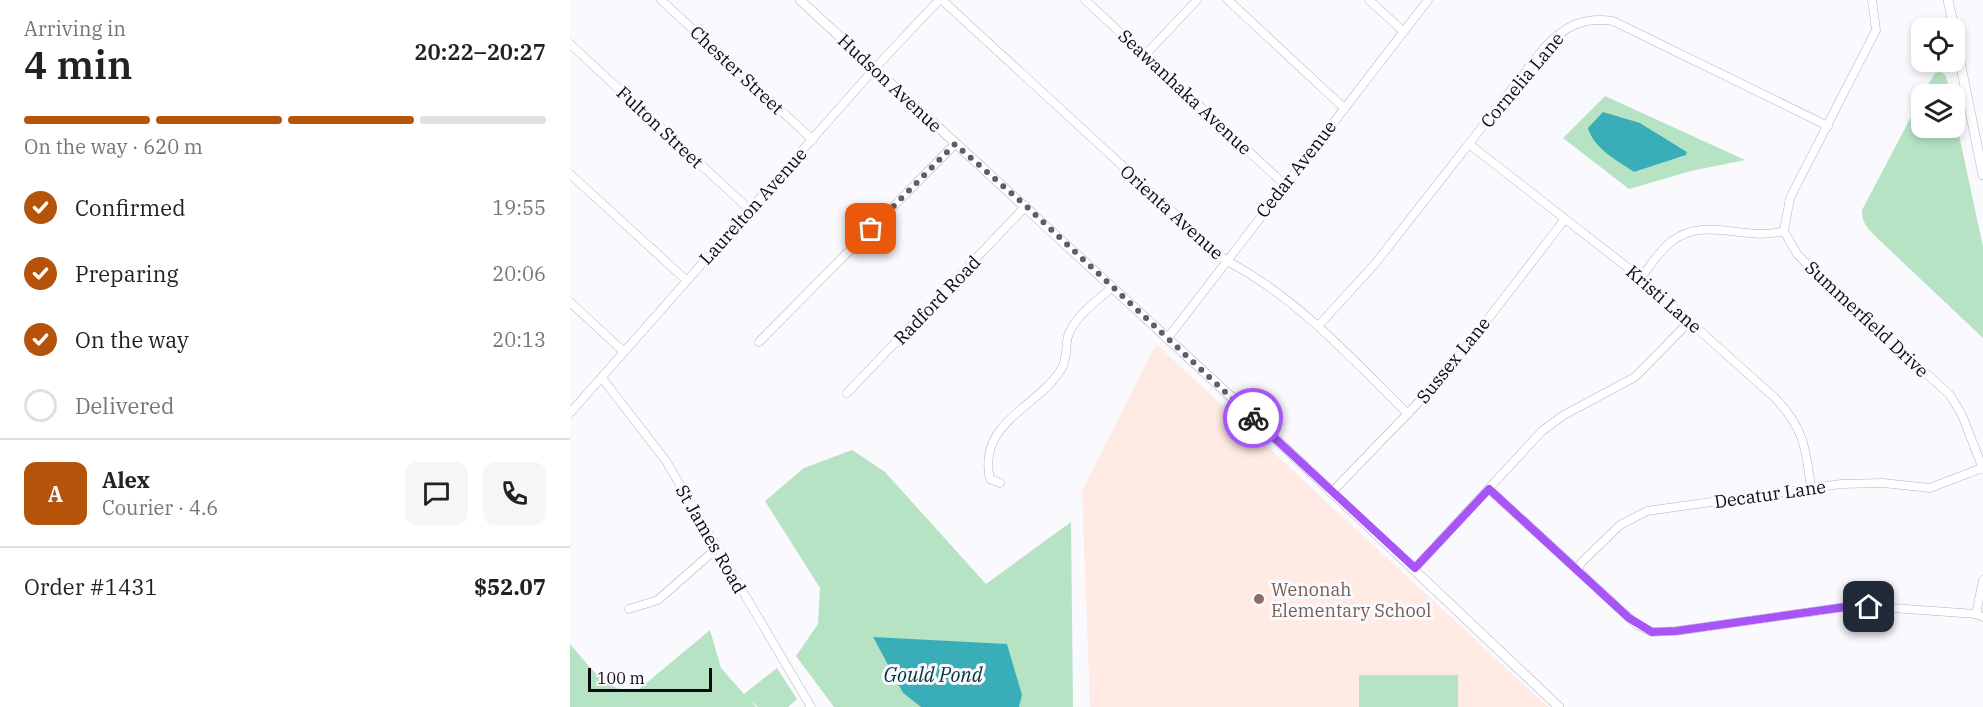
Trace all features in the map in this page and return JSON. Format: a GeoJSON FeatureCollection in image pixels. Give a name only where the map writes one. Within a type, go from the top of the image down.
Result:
{"type":"FeatureCollection","features":[{"type":"Feature","properties":{"kind":"street","name":"Chester Street"},"geometry":{"type":"LineString","coordinates":[[661,0],[813,140]]}},
{"type":"Feature","properties":{"kind":"street","name":"Hudson Avenue"},"geometry":{"type":"LineString","coordinates":[[800,0],[955,144],[1026,206],[1331,493],[1415,568],[1558,706]]}},
{"type":"Feature","properties":{"kind":"street","name":"Laurelton Avenue"},"geometry":{"type":"LineString","coordinates":[[570,413],[875,68],[941,0]]}},
{"type":"Feature","properties":{"kind":"street","name":"Orienta Avenue"},"geometry":{"type":"LineString","coordinates":[[941,0],[1225,260],[1269,285],[1318,326],[1408,414]]}},
{"type":"Feature","properties":{"kind":"street","name":"Seawanhaka Avenue"},"geometry":{"type":"LineString","coordinates":[[1084,0],[1285,185]]}},
{"type":"Feature","properties":{"kind":"street"},"geometry":{"type":"LineString","coordinates":[[1145,55],[1197,0]]}},
{"type":"Feature","properties":{"kind":"street"},"geometry":{"type":"LineString","coordinates":[[1228,0],[1344,108]]}},
{"type":"Feature","properties":{"kind":"street"},"geometry":{"type":"LineString","coordinates":[[1369,0],[1403,31]]}},
{"type":"Feature","properties":{"kind":"street","name":"Cedar Avenue"},"geometry":{"type":"LineString","coordinates":[[1167,339],[1225,260],[1428,0]]}},
{"type":"Feature","properties":{"kind":"street"},"geometry":{"type":"LineString","coordinates":[[1641,278],[1670,242],[1693,230],[1705,229],[1767,236],[1784,231],[1791,198],[1876,30],[1872,0]]}},
{"type":"Feature","properties":{"kind":"street"},"geometry":{"type":"LineString","coordinates":[[1948,0],[1952,18]]}},
{"type":"Feature","properties":{"kind":"street","name":"Cornelia Lane"},"geometry":{"type":"LineString","coordinates":[[1318,326],[1374,265],[1559,32],[1578,22],[1595,19],[1613,21],[1828,126]]}},
{"type":"Feature","properties":{"kind":"street","name":"Fulton Street"},"geometry":{"type":"LineString","coordinates":[[570,44],[749,209]]}},
{"type":"Feature","properties":{"kind":"street"},"geometry":{"type":"LineString","coordinates":[[1962,72],[1983,175]]}},
{"type":"Feature","properties":{"kind":"street"},"geometry":{"type":"LineString","coordinates":[[759,342],[955,144]]}},
{"type":"Feature","properties":{"kind":"street","name":"Kristi Lane"},"geometry":{"type":"LineString","coordinates":[[1469,144],[1641,278],[1775,398],[1798,425],[1803,435],[1811,488]]}},
{"type":"Feature","properties":{"kind":"street"},"geometry":{"type":"LineString","coordinates":[[570,174],[686,280]]}},
{"type":"Feature","properties":{"kind":"street","name":"Radford Road"},"geometry":{"type":"LineString","coordinates":[[847,393],[1026,206]]}},
{"type":"Feature","properties":{"kind":"street","name":"Sussex Lane"},"geometry":{"type":"LineString","coordinates":[[1331,493],[1444,376],[1565,219]]}},
{"type":"Feature","properties":{"kind":"street","name":"Summerfield Drive"},"geometry":{"type":"LineString","coordinates":[[1784,231],[1797,254],[1812,269],[1950,395],[1962,415],[1983,469]]}},
{"type":"Feature","properties":{"kind":"street"},"geometry":{"type":"LineString","coordinates":[[1000,483],[990,479],[987,465],[994,438],[1062,367],[1069,336],[1077,320],[1112,288]]}},
{"type":"Feature","properties":{"kind":"street"},"geometry":{"type":"LineString","coordinates":[[570,302],[624,352]]}},
{"type":"Feature","properties":{"kind":"street"},"geometry":{"type":"LineString","coordinates":[[1415,568],[1542,431],[1564,415],[1635,377],[1690,321]]}},
{"type":"Feature","properties":{"kind":"street","name":"St James Road"},"geometry":{"type":"LineString","coordinates":[[602,378],[666,461],[809,706]]}},
{"type":"Feature","properties":{"kind":"street","name":"Decatur Lane"},"geometry":{"type":"LineString","coordinates":[[1578,570],[1581,562],[1620,525],[1647,511],[1841,484],[1882,483],[1930,488],[1983,469]]}},
{"type":"Feature","properties":{"kind":"street"},"geometry":{"type":"LineString","coordinates":[[1489,489],[1637,625],[1652,632],[1676,631],[1845,607],[1892,608],[1979,615],[1983,580]]}},
{"type":"Feature","properties":{"kind":"street"},"geometry":{"type":"LineString","coordinates":[[629,609],[658,600],[717,548]]}},
{"type":"Feature","properties":{"kind":"shaded area","name":"Wenonah Elementary School"},"geometry":{"type":"Polygon","coordinates":[[[1156,344],[1548,707],[1090,707],[1082,491],[1156,344]]]}},
{"type":"Feature","properties":{"kind":"green space"},"geometry":{"type":"Polygon","coordinates":[[[1941,72],[1946,76],[1948,84],[1929,84],[1935,73],[1941,72]]]}},
{"type":"Feature","properties":{"kind":"green space"},"geometry":{"type":"Polygon","coordinates":[[[1605,96],[1745,160],[1691,171],[1629,189],[1563,138],[1605,96]],[[1640,123],[1600,147],[1634,172],[1686,155],[1687,152],[1640,123]]]}},
{"type":"Feature","properties":{"kind":"green space"},"geometry":{"type":"Polygon","coordinates":[[[1911,117],[1911,138],[1960,138],[1983,247],[1983,338],[1874,235],[1864,221],[1862,210],[1911,117]]]}},
{"type":"Feature","properties":{"kind":"green space"},"geometry":{"type":"Polygon","coordinates":[[[852,450],[885,472],[986,584],[1071,522],[1073,707],[1019,707],[1022,695],[873,637],[903,693],[921,707],[834,707],[796,656],[818,624],[820,588],[765,501],[804,468],[852,450]]]}},
{"type":"Feature","properties":{"kind":"green space"},"geometry":{"type":"Polygon","coordinates":[[[710,630],[721,668],[744,694],[777,668],[797,699],[788,707],[758,707],[751,701],[756,707],[570,707],[570,644],[608,683],[617,688],[638,690],[710,630]]]}},
{"type":"Feature","properties":{"kind":"green space"},"geometry":{"type":"Polygon","coordinates":[[[1359,675],[1458,675],[1458,707],[1359,707],[1359,675]]]}},
{"type":"Feature","properties":{"kind":"water"},"geometry":{"type":"Polygon","coordinates":[[[1603,112],[1640,123],[1687,152],[1686,155],[1634,172],[1601,148],[1591,135],[1588,128],[1603,112]]]}},
{"type":"Feature","properties":{"kind":"water","name":"Gould Pond"},"geometry":{"type":"Polygon","coordinates":[[[873,637],[1007,644],[1022,695],[1019,707],[921,707],[903,693],[873,637]]]}},
{"type":"Feature","properties":{"kind":"way so far"},"geometry":{"type":"LineString","coordinates":[[871,229],[955,144],[1026,206],[1253,418]]}},
{"type":"Feature","properties":{"kind":"place","name":"Wenonah Elementary School"},"geometry":{"type":"Point","coordinates":[1259,599]}},
{"type":"Feature","properties":{"kind":"route"},"geometry":{"type":"LineString","coordinates":[[1253,418],[1331,493],[1415,568],[1489,489],[1629,618],[1637,625],[1652,632],[1663,633],[1845,607],[1869,607]]}}]}
